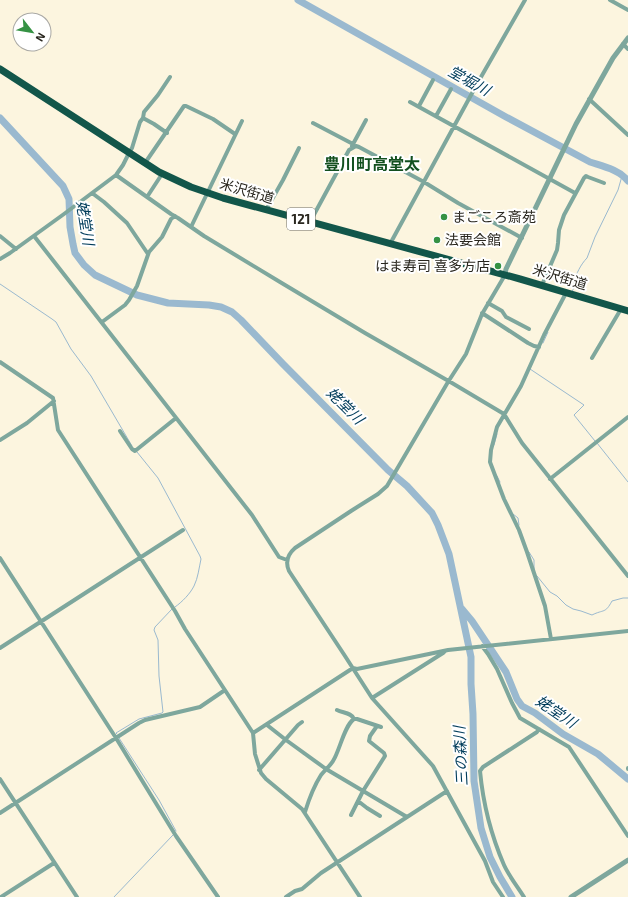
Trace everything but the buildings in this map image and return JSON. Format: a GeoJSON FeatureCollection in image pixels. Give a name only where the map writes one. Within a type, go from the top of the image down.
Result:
{"type":"FeatureCollection","features":[{"type":"Feature","properties":{"kind":"highway","name":"米沢街道"},"geometry":{"type":"LineString","coordinates":[[0,70],[162,174],[191,187],[266,210],[505,274],[625,310]]}},
{"type":"Feature","properties":{"kind":"street"},"geometry":{"type":"LineString","coordinates":[[390,244],[477,84],[525,0]]}},
{"type":"Feature","properties":{"kind":"street"},"geometry":{"type":"LineString","coordinates":[[610,0],[628,10]]}},
{"type":"Feature","properties":{"kind":"street"},"geometry":{"type":"LineString","coordinates":[[503,897],[493,882],[485,861],[433,766],[372,698],[289,571],[287,567],[287,560],[290,552],[295,548],[383,491],[390,482],[466,354],[482,313],[505,274],[564,147],[589,99],[613,58],[628,38]]}},
{"type":"Feature","properties":{"kind":"street"},"geometry":{"type":"LineString","coordinates":[[623,44],[628,49]]}},
{"type":"Feature","properties":{"kind":"street"},"geometry":{"type":"LineString","coordinates":[[0,259],[34,236],[116,175],[130,153],[144,112],[170,77]]}},
{"type":"Feature","properties":{"kind":"street"},"geometry":{"type":"LineString","coordinates":[[419,106],[433,80]]}},
{"type":"Feature","properties":{"kind":"street"},"geometry":{"type":"LineString","coordinates":[[436,116],[451,89]]}},
{"type":"Feature","properties":{"kind":"street"},"geometry":{"type":"LineString","coordinates":[[589,99],[627,132]]}},
{"type":"Feature","properties":{"kind":"street"},"geometry":{"type":"LineString","coordinates":[[410,102],[575,193]]}},
{"type":"Feature","properties":{"kind":"street"},"geometry":{"type":"LineString","coordinates":[[145,163],[167,133],[184,106],[213,119],[235,134]]}},
{"type":"Feature","properties":{"kind":"street"},"geometry":{"type":"LineString","coordinates":[[143,118],[167,133]]}},
{"type":"Feature","properties":{"kind":"street"},"geometry":{"type":"LineString","coordinates":[[310,222],[366,120]]}},
{"type":"Feature","properties":{"kind":"street"},"geometry":{"type":"LineString","coordinates":[[191,227],[242,121]]}},
{"type":"Feature","properties":{"kind":"street"},"geometry":{"type":"LineString","coordinates":[[313,123],[353,146],[359,147],[424,182],[458,203],[522,238]]}},
{"type":"Feature","properties":{"kind":"street"},"geometry":{"type":"LineString","coordinates":[[266,210],[284,180],[299,148]]}},
{"type":"Feature","properties":{"kind":"street"},"geometry":{"type":"LineString","coordinates":[[147,197],[162,174]]}},
{"type":"Feature","properties":{"kind":"street"},"geometry":{"type":"LineString","coordinates":[[116,175],[204,236],[504,414],[522,443],[628,576]]}},
{"type":"Feature","properties":{"kind":"street"},"geometry":{"type":"LineString","coordinates":[[542,285],[556,250],[559,230],[564,214],[584,178],[586,176],[604,183]]}},
{"type":"Feature","properties":{"kind":"street"},"geometry":{"type":"LineString","coordinates":[[92,193],[127,223],[148,254]]}},
{"type":"Feature","properties":{"kind":"street"},"geometry":{"type":"LineString","coordinates":[[102,322],[129,300],[136,288],[148,254],[162,236],[171,219],[175,216]]}},
{"type":"Feature","properties":{"kind":"street"},"geometry":{"type":"LineString","coordinates":[[0,236],[16,249]]}},
{"type":"Feature","properties":{"kind":"street"},"geometry":{"type":"LineString","coordinates":[[34,236],[252,515],[279,557],[287,560]]}},
{"type":"Feature","properties":{"kind":"street"},"geometry":{"type":"LineString","coordinates":[[551,639],[545,606],[527,552],[490,462],[491,450],[496,430],[521,386],[566,293]]}},
{"type":"Feature","properties":{"kind":"street"},"geometry":{"type":"LineString","coordinates":[[488,303],[502,311],[506,316],[529,328]]}},
{"type":"Feature","properties":{"kind":"street"},"geometry":{"type":"LineString","coordinates":[[592,358],[625,310]]}},
{"type":"Feature","properties":{"kind":"street"},"geometry":{"type":"LineString","coordinates":[[482,313],[528,343],[539,347]]}},
{"type":"Feature","properties":{"kind":"street"},"geometry":{"type":"LineString","coordinates":[[0,362],[53,398],[58,430],[253,733],[255,754],[259,770],[266,779],[302,809],[360,897]]}},
{"type":"Feature","properties":{"kind":"street"},"geometry":{"type":"LineString","coordinates":[[0,440],[27,424],[54,401]]}},
{"type":"Feature","properties":{"kind":"street"},"geometry":{"type":"LineString","coordinates":[[550,479],[628,417]]}},
{"type":"Feature","properties":{"kind":"street"},"geometry":{"type":"LineString","coordinates":[[120,431],[135,451],[176,418]]}},
{"type":"Feature","properties":{"kind":"street"},"geometry":{"type":"LineString","coordinates":[[0,648],[183,530]]}},
{"type":"Feature","properties":{"kind":"street"},"geometry":{"type":"LineString","coordinates":[[0,558],[116,738],[163,815],[218,897]]}},
{"type":"Feature","properties":{"kind":"street"},"geometry":{"type":"LineString","coordinates":[[253,733],[353,668],[357,669],[446,650],[628,631]]}},
{"type":"Feature","properties":{"kind":"street"},"geometry":{"type":"LineString","coordinates":[[481,647],[488,654],[497,669],[520,718],[569,747],[628,836]]}},
{"type":"Feature","properties":{"kind":"street"},"geometry":{"type":"LineString","coordinates":[[372,698],[443,654],[446,650]]}},
{"type":"Feature","properties":{"kind":"street"},"geometry":{"type":"LineString","coordinates":[[0,813],[145,720],[200,707],[225,690]]}},
{"type":"Feature","properties":{"kind":"street"},"geometry":{"type":"LineString","coordinates":[[337,710],[350,714],[354,719],[379,726],[370,736],[370,741],[384,753],[385,756],[363,791],[351,815]]}},
{"type":"Feature","properties":{"kind":"street"},"geometry":{"type":"LineString","coordinates":[[304,812],[319,779],[334,760],[348,727],[354,719]]}},
{"type":"Feature","properties":{"kind":"street"},"geometry":{"type":"LineString","coordinates":[[259,770],[302,722]]}},
{"type":"Feature","properties":{"kind":"street"},"geometry":{"type":"LineString","coordinates":[[267,725],[326,769],[408,817]]}},
{"type":"Feature","properties":{"kind":"street"},"geometry":{"type":"LineString","coordinates":[[524,897],[505,866],[492,832],[483,796],[480,771],[483,767],[537,732],[539,729]]}},
{"type":"Feature","properties":{"kind":"street"},"geometry":{"type":"LineString","coordinates":[[0,779],[77,897]]}},
{"type":"Feature","properties":{"kind":"street"},"geometry":{"type":"LineString","coordinates":[[286,897],[295,891],[302,889],[321,873],[447,791]]}},
{"type":"Feature","properties":{"kind":"street"},"geometry":{"type":"LineString","coordinates":[[358,801],[380,816]]}},
{"type":"Feature","properties":{"kind":"street"},"geometry":{"type":"LineString","coordinates":[[570,897],[628,860]]}},
{"type":"Feature","properties":{"kind":"street"},"geometry":{"type":"LineString","coordinates":[[1,897],[54,863]]}},
{"type":"Feature","properties":{"kind":"waterway","name":"堂堀川"},"geometry":{"type":"LineString","coordinates":[[298,0],[506,117],[590,162],[616,171],[628,181]]}},
{"type":"Feature","properties":{"kind":"waterway","name":"姥堂川"},"geometry":{"type":"LineString","coordinates":[[0,118],[63,186],[69,199],[70,227],[75,253],[84,265],[95,275],[137,295],[168,303],[221,307],[232,312],[388,470],[407,486],[432,513],[449,554],[471,657],[474,781],[481,828],[490,857],[512,897]]}},
{"type":"Feature","properties":{"kind":"waterway"},"geometry":{"type":"LineString","coordinates":[[572,292],[577,272],[587,258],[595,237],[618,190],[622,176]]}},
{"type":"Feature","properties":{"kind":"waterway"},"geometry":{"type":"LineString","coordinates":[[0,284],[56,322],[71,349],[91,376],[132,446]]}},
{"type":"Feature","properties":{"kind":"waterway"},"geometry":{"type":"LineString","coordinates":[[543,343],[548,332],[547,331]]}},
{"type":"Feature","properties":{"kind":"waterway"},"geometry":{"type":"LineString","coordinates":[[530,369],[584,405],[574,415],[595,441]]}},
{"type":"Feature","properties":{"kind":"waterway"},"geometry":{"type":"LineString","coordinates":[[494,445],[497,434]]}},
{"type":"Feature","properties":{"kind":"waterway"},"geometry":{"type":"LineString","coordinates":[[597,443],[628,482]]}},
{"type":"Feature","properties":{"kind":"waterway"},"geometry":{"type":"LineString","coordinates":[[137,452],[158,478],[201,559],[194,586],[186,598],[175,607]]}},
{"type":"Feature","properties":{"kind":"waterway"},"geometry":{"type":"LineString","coordinates":[[497,476],[500,482]]}},
{"type":"Feature","properties":{"kind":"waterway"},"geometry":{"type":"LineString","coordinates":[[513,514],[518,518],[519,525]]}},
{"type":"Feature","properties":{"kind":"waterway"},"geometry":{"type":"LineString","coordinates":[[529,552],[534,560],[534,569]]}},
{"type":"Feature","properties":{"kind":"waterway"},"geometry":{"type":"LineString","coordinates":[[537,576],[550,592],[557,596],[566,605],[573,609],[592,615],[606,610],[612,601],[628,598]]}},
{"type":"Feature","properties":{"kind":"waterway"},"geometry":{"type":"LineString","coordinates":[[117,734],[116,733],[139,719],[163,712],[159,676],[158,640],[154,630],[172,609]]}},
{"type":"Feature","properties":{"kind":"waterway","name":"姥堂川"},"geometry":{"type":"LineString","coordinates":[[462,609],[472,621],[506,672],[517,699],[522,706],[535,713],[563,734],[598,754],[628,779]]}},
{"type":"Feature","properties":{"kind":"waterway"},"geometry":{"type":"LineString","coordinates":[[119,738],[159,800],[176,831]]}},
{"type":"Feature","properties":{"kind":"waterway"},"geometry":{"type":"LineString","coordinates":[[114,897],[173,835]]}},
{"type":"Feature","properties":{"kind":"place","name":"まごころ斎苑"},"geometry":{"type":"Point","coordinates":[444,217]}},
{"type":"Feature","properties":{"kind":"place","name":"法要会館"},"geometry":{"type":"Point","coordinates":[437,240]}},
{"type":"Feature","properties":{"kind":"place","name":"はま寿司 喜多方店"},"geometry":{"type":"Point","coordinates":[498,266]}},
{"type":"Feature","properties":{"kind":"district","name":"豊川町高堂太"},"geometry":{"type":"Point","coordinates":[372,164]}},
{"type":"Feature","properties":{"kind":"water label","name":"三の森川"},"geometry":{"type":"Point","coordinates":[461,756]}}]}
